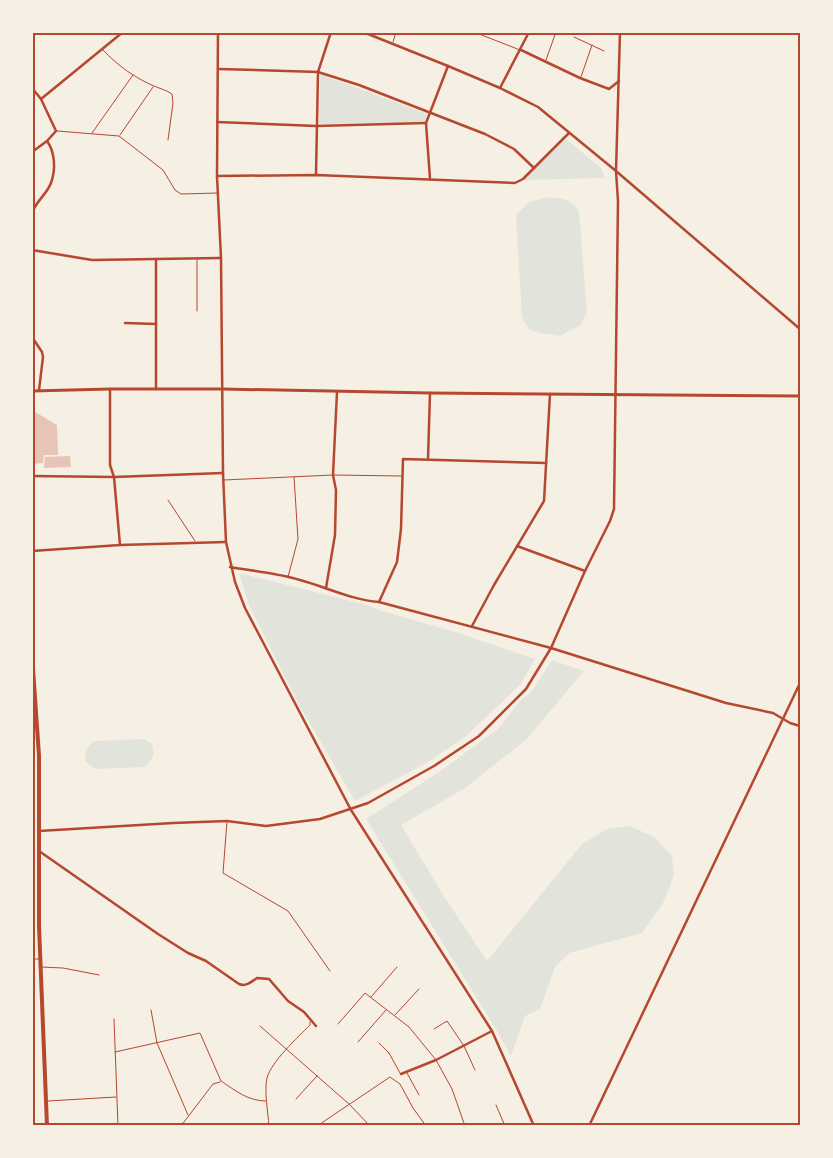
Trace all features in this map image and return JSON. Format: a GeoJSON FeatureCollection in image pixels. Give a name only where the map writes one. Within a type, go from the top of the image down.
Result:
{"type":"FeatureCollection","features":[{"type":"Feature","properties":{"kind":"main road"},"geometry":{"type":"LineString","coordinates":[[32,654],[39,756],[39,926],[46,1126]]}},
{"type":"Feature","properties":{"kind":"main road"},"geometry":{"type":"LineString","coordinates":[[32,831],[38,831]]}},
{"type":"Feature","properties":{"kind":"street"},"geometry":{"type":"LineString","coordinates":[[40,99],[123,32]]}},
{"type":"Feature","properties":{"kind":"street"},"geometry":{"type":"LineString","coordinates":[[218,32],[217,176],[223,473],[226,542],[230,567],[245,608],[351,810],[492,1031],[534,1126]]}},
{"type":"Feature","properties":{"kind":"street"},"geometry":{"type":"LineString","coordinates":[[316,175],[318,72],[331,32]]}},
{"type":"Feature","properties":{"kind":"street"},"geometry":{"type":"LineString","coordinates":[[363,32],[392,42],[500,88],[538,107],[616,171],[800,329]]}},
{"type":"Feature","properties":{"kind":"street"},"geometry":{"type":"LineString","coordinates":[[500,88],[529,32]]}},
{"type":"Feature","properties":{"kind":"street"},"geometry":{"type":"LineString","coordinates":[[38,831],[227,821],[266,826],[320,819],[351,810],[434,766],[478,736],[526,689],[551,648],[584,571],[614,509],[618,201],[616,171],[620,32]]}},
{"type":"Feature","properties":{"kind":"street"},"geometry":{"type":"LineString","coordinates":[[521,50],[580,78],[609,89],[619,81]]}},
{"type":"Feature","properties":{"kind":"street"},"geometry":{"type":"LineString","coordinates":[[430,179],[426,124],[448,66]]}},
{"type":"Feature","properties":{"kind":"street"},"geometry":{"type":"LineString","coordinates":[[219,69],[318,72],[359,85],[485,134],[514,149],[534,168]]}},
{"type":"Feature","properties":{"kind":"street"},"geometry":{"type":"LineString","coordinates":[[32,88],[40,99],[56,131],[47,141],[32,152]]}},
{"type":"Feature","properties":{"kind":"street"},"geometry":{"type":"LineString","coordinates":[[218,122],[316,126],[426,124]]}},
{"type":"Feature","properties":{"kind":"street"},"geometry":{"type":"LineString","coordinates":[[217,176],[316,175],[516,183],[523,179],[569,133]]}},
{"type":"Feature","properties":{"kind":"street"},"geometry":{"type":"LineString","coordinates":[[32,213],[51,183],[54,162],[52,148],[47,141]]}},
{"type":"Feature","properties":{"kind":"street"},"geometry":{"type":"LineString","coordinates":[[32,250],[92,260],[220,258]]}},
{"type":"Feature","properties":{"kind":"street"},"geometry":{"type":"LineString","coordinates":[[156,259],[156,389]]}},
{"type":"Feature","properties":{"kind":"street"},"geometry":{"type":"LineString","coordinates":[[125,324],[156,324]]}},
{"type":"Feature","properties":{"kind":"street"},"geometry":{"type":"LineString","coordinates":[[32,337],[42,352],[43,357],[39,390]]}},
{"type":"Feature","properties":{"kind":"street"},"geometry":{"type":"LineString","coordinates":[[110,389],[110,465],[114,477],[120,545]]}},
{"type":"Feature","properties":{"kind":"street"},"geometry":{"type":"LineString","coordinates":[[32,391],[222,389],[337,392],[800,396]]}},
{"type":"Feature","properties":{"kind":"street"},"geometry":{"type":"LineString","coordinates":[[326,588],[335,535],[336,490],[333,475],[337,392]]}},
{"type":"Feature","properties":{"kind":"street"},"geometry":{"type":"LineString","coordinates":[[428,460],[430,393]]}},
{"type":"Feature","properties":{"kind":"street"},"geometry":{"type":"LineString","coordinates":[[472,626],[544,501],[550,394]]}},
{"type":"Feature","properties":{"kind":"street"},"geometry":{"type":"LineString","coordinates":[[379,602],[397,562],[401,529],[403,459],[546,463]]}},
{"type":"Feature","properties":{"kind":"street"},"geometry":{"type":"LineString","coordinates":[[32,476],[114,477],[223,473]]}},
{"type":"Feature","properties":{"kind":"street"},"geometry":{"type":"LineString","coordinates":[[32,552],[120,545],[226,542]]}},
{"type":"Feature","properties":{"kind":"street"},"geometry":{"type":"LineString","coordinates":[[517,546],[584,571]]}},
{"type":"Feature","properties":{"kind":"street"},"geometry":{"type":"LineString","coordinates":[[230,567],[288,578],[369,602],[379,602],[551,648],[726,702],[773,713],[800,726]]}},
{"type":"Feature","properties":{"kind":"street"},"geometry":{"type":"LineString","coordinates":[[589,1126],[800,683]]}},
{"type":"Feature","properties":{"kind":"street"},"geometry":{"type":"LineString","coordinates":[[39,851],[158,934],[188,953],[206,961],[239,984],[247,984],[258,978],[269,979],[288,1001],[304,1012],[316,1026]]}},
{"type":"Feature","properties":{"kind":"street"},"geometry":{"type":"LineString","coordinates":[[401,1074],[436,1060],[492,1031]]}},
{"type":"Feature","properties":{"kind":"lane"},"geometry":{"type":"LineString","coordinates":[[392,42],[396,32]]}},
{"type":"Feature","properties":{"kind":"lane"},"geometry":{"type":"LineString","coordinates":[[474,32],[521,50]]}},
{"type":"Feature","properties":{"kind":"lane"},"geometry":{"type":"LineString","coordinates":[[546,61],[556,32]]}},
{"type":"Feature","properties":{"kind":"lane"},"geometry":{"type":"LineString","coordinates":[[574,37],[604,51]]}},
{"type":"Feature","properties":{"kind":"lane"},"geometry":{"type":"LineString","coordinates":[[580,78],[592,45]]}},
{"type":"Feature","properties":{"kind":"lane"},"geometry":{"type":"LineString","coordinates":[[102,50],[121,68],[172,94],[173,103],[168,140]]}},
{"type":"Feature","properties":{"kind":"lane"},"geometry":{"type":"LineString","coordinates":[[91,134],[133,74]]}},
{"type":"Feature","properties":{"kind":"lane"},"geometry":{"type":"LineString","coordinates":[[120,136],[154,86]]}},
{"type":"Feature","properties":{"kind":"lane"},"geometry":{"type":"LineString","coordinates":[[56,131],[120,136],[163,170],[175,190],[181,194],[218,193]]}},
{"type":"Feature","properties":{"kind":"lane"},"geometry":{"type":"LineString","coordinates":[[197,258],[197,311]]}},
{"type":"Feature","properties":{"kind":"lane"},"geometry":{"type":"LineString","coordinates":[[224,480],[333,475],[403,476]]}},
{"type":"Feature","properties":{"kind":"lane"},"geometry":{"type":"LineString","coordinates":[[288,578],[298,539],[294,476]]}},
{"type":"Feature","properties":{"kind":"lane"},"geometry":{"type":"LineString","coordinates":[[168,500],[197,543]]}},
{"type":"Feature","properties":{"kind":"lane"},"geometry":{"type":"LineString","coordinates":[[32,756],[39,756]]}},
{"type":"Feature","properties":{"kind":"lane"},"geometry":{"type":"LineString","coordinates":[[227,821],[223,873],[288,911],[330,971]]}},
{"type":"Feature","properties":{"kind":"lane"},"geometry":{"type":"LineString","coordinates":[[32,959],[41,959]]}},
{"type":"Feature","properties":{"kind":"lane"},"geometry":{"type":"LineString","coordinates":[[40,967],[63,968],[100,975]]}},
{"type":"Feature","properties":{"kind":"lane"},"geometry":{"type":"LineString","coordinates":[[370,997],[397,967]]}},
{"type":"Feature","properties":{"kind":"lane"},"geometry":{"type":"LineString","coordinates":[[394,1016],[419,989]]}},
{"type":"Feature","properties":{"kind":"lane"},"geometry":{"type":"LineString","coordinates":[[338,1024],[365,993],[409,1027],[436,1060],[452,1089],[465,1126]]}},
{"type":"Feature","properties":{"kind":"lane"},"geometry":{"type":"LineString","coordinates":[[358,1042],[386,1009]]}},
{"type":"Feature","properties":{"kind":"lane"},"geometry":{"type":"LineString","coordinates":[[151,1010],[157,1042],[188,1115]]}},
{"type":"Feature","properties":{"kind":"lane"},"geometry":{"type":"LineString","coordinates":[[114,1020],[118,1126]]}},
{"type":"Feature","properties":{"kind":"lane"},"geometry":{"type":"LineString","coordinates":[[270,1126],[267,1078],[272,1067],[310,1025],[310,1020]]}},
{"type":"Feature","properties":{"kind":"lane"},"geometry":{"type":"LineString","coordinates":[[434,1029],[447,1021],[464,1046],[476,1070]]}},
{"type":"Feature","properties":{"kind":"lane"},"geometry":{"type":"LineString","coordinates":[[260,1026],[349,1104],[370,1126]]}},
{"type":"Feature","properties":{"kind":"lane"},"geometry":{"type":"LineString","coordinates":[[115,1052],[200,1033],[221,1081],[254,1101],[267,1101]]}},
{"type":"Feature","properties":{"kind":"lane"},"geometry":{"type":"LineString","coordinates":[[379,1043],[389,1053],[401,1074]]}},
{"type":"Feature","properties":{"kind":"lane"},"geometry":{"type":"LineString","coordinates":[[407,1072],[419,1095]]}},
{"type":"Feature","properties":{"kind":"lane"},"geometry":{"type":"LineString","coordinates":[[296,1099],[317,1076]]}},
{"type":"Feature","properties":{"kind":"lane"},"geometry":{"type":"LineString","coordinates":[[317,1126],[390,1077],[400,1084],[413,1108],[426,1126]]}},
{"type":"Feature","properties":{"kind":"lane"},"geometry":{"type":"LineString","coordinates":[[181,1126],[213,1084],[221,1081]]}},
{"type":"Feature","properties":{"kind":"lane"},"geometry":{"type":"LineString","coordinates":[[46,1101],[117,1097]]}},
{"type":"Feature","properties":{"kind":"lane"},"geometry":{"type":"LineString","coordinates":[[496,1105],[505,1126]]}},
{"type":"Feature","properties":{"kind":"lane"},"geometry":{"type":"LineString","coordinates":[[183,1122],[187,1126]]}},
{"type":"Feature","properties":{"kind":"shaded area"},"geometry":{"type":"Polygon","coordinates":[[[320,74],[427,114],[425,122],[319,124],[320,74]]]}},
{"type":"Feature","properties":{"kind":"shaded area"},"geometry":{"type":"Polygon","coordinates":[[[566,139],[601,168],[605,178],[523,180],[566,139]]]}},
{"type":"Feature","properties":{"kind":"shaded area"},"geometry":{"type":"Polygon","coordinates":[[[549,197],[566,200],[579,211],[587,312],[581,325],[560,336],[539,333],[529,329],[522,317],[516,215],[529,202],[549,197]]]}},
{"type":"Feature","properties":{"kind":"shaded area"},"geometry":{"type":"Polygon","coordinates":[[[239,573],[367,605],[535,659],[520,685],[465,737],[428,762],[355,801],[298,703],[249,605],[239,573]]]}},
{"type":"Feature","properties":{"kind":"shaded area"},"geometry":{"type":"Polygon","coordinates":[[[552,660],[584,671],[526,740],[465,788],[401,825],[445,898],[487,961],[582,844],[607,829],[630,826],[654,837],[672,856],[674,875],[663,903],[642,933],[569,953],[555,967],[540,1009],[525,1016],[511,1056],[366,819],[439,772],[498,729],[519,702],[532,691],[552,660]]]}},
{"type":"Feature","properties":{"kind":"shaded area"},"geometry":{"type":"Polygon","coordinates":[[[144,739],[152,744],[153,751],[152,759],[145,767],[95,769],[85,761],[87,750],[95,741],[144,739]]]}},
{"type":"Feature","properties":{"kind":"building"},"geometry":{"type":"Polygon","coordinates":[[[32,410],[57,425],[58,455],[44,455],[43,463],[33,464],[32,410]]]}},
{"type":"Feature","properties":{"kind":"building"},"geometry":{"type":"Polygon","coordinates":[[[70,456],[71,467],[44,468],[45,457],[70,456]]]}}]}
